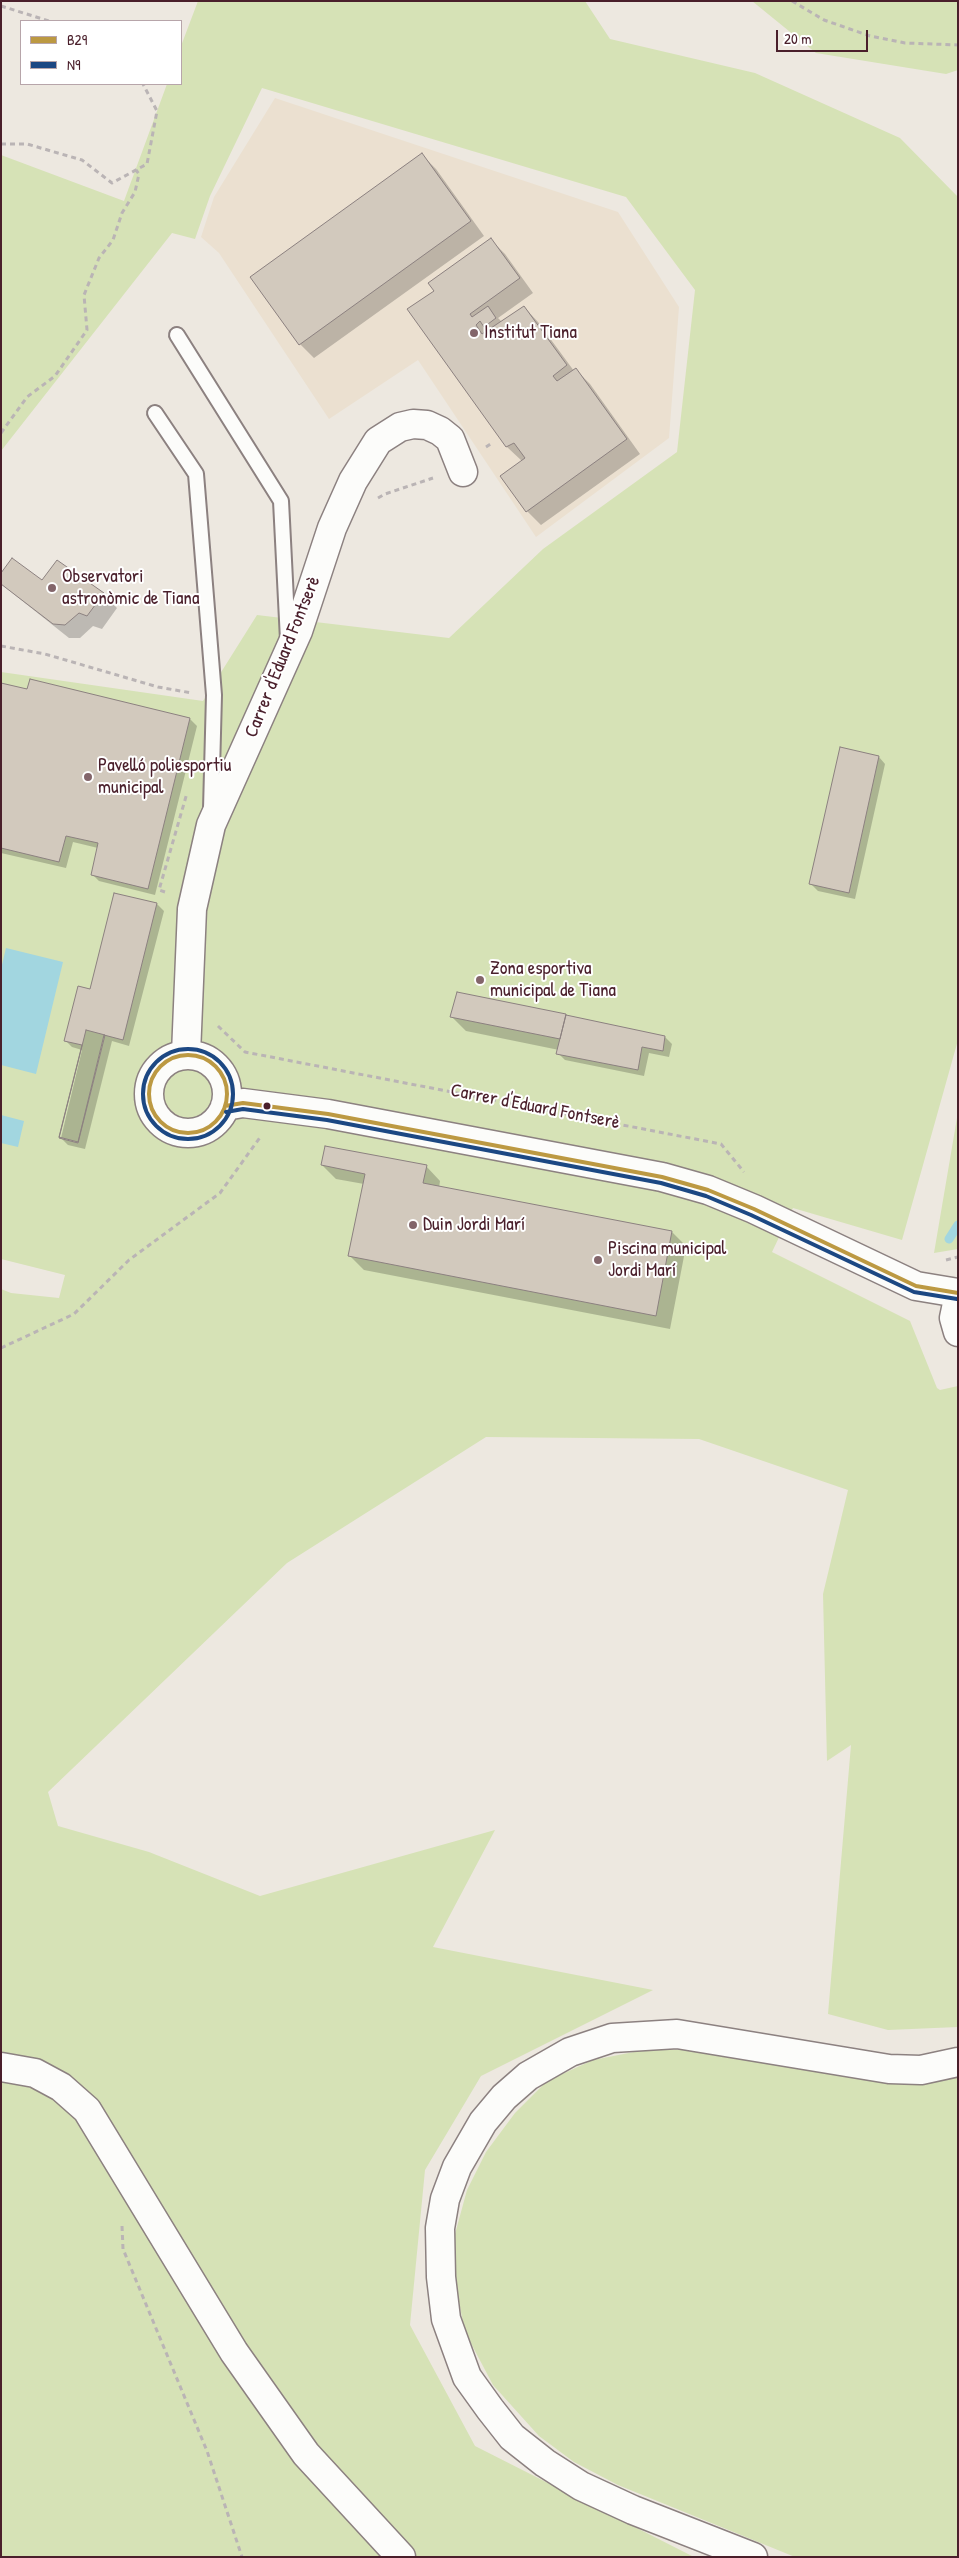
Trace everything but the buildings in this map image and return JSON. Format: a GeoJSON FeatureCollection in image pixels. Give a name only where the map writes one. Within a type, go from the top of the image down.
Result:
{"type":"FeatureCollection","features":[{"type":"Feature","properties":{"kind":"street","name":"Carrer d'Eduard Fontserè"},"geometry":{"type":"LineString","coordinates":[[186,1054],[192,908],[211,825],[288,654],[332,528],[353,481],[378,442],[400,426],[414,424],[440,431],[450,439],[463,472]]}},
{"type":"Feature","properties":{"kind":"street"},"geometry":{"type":"LineString","coordinates":[[186,1054],[200,1056],[212,1063],[226,1083],[225,1106],[214,1122],[194,1133],[180,1132],[168,1128],[154,1114],[150,1102],[149,1088],[154,1074],[162,1064],[174,1057],[186,1054]]}},
{"type":"Feature","properties":{"kind":"street"},"geometry":{"type":"LineString","coordinates":[[225,1106],[243,1103],[281,1107],[662,1177],[708,1190],[754,1208],[916,1286],[958,1293]]}},
{"type":"Feature","properties":{"kind":"street"},"geometry":{"type":"LineString","coordinates":[[958,1299],[954,1318],[958,1332]]}},
{"type":"Feature","properties":{"kind":"street"},"geometry":{"type":"LineString","coordinates":[[752,2557],[633,2510],[581,2486],[545,2463],[512,2437],[490,2409],[467,2377],[446,2319],[441,2278],[440,2228],[445,2199],[457,2167],[482,2122],[528,2076],[570,2052],[612,2038],[677,2034],[889,2069],[920,2070],[958,2062]]}},
{"type":"Feature","properties":{"kind":"street"},"geometry":{"type":"LineString","coordinates":[[1,2067],[9,2067],[35,2074],[61,2087],[86,2110],[234,2352],[300,2446],[401,2557]]}},
{"type":"Feature","properties":{"kind":"lane"},"geometry":{"type":"LineString","coordinates":[[177,335],[281,501],[288,654]]}},
{"type":"Feature","properties":{"kind":"lane"},"geometry":{"type":"LineString","coordinates":[[155,413],[196,474],[214,695],[211,825]]}},
{"type":"Feature","properties":{"kind":"path"},"geometry":{"type":"LineString","coordinates":[[792,1],[824,20],[870,36],[905,43],[958,45]]}},
{"type":"Feature","properties":{"kind":"path"},"geometry":{"type":"LineString","coordinates":[[1,6],[46,20]]}},
{"type":"Feature","properties":{"kind":"path"},"geometry":{"type":"LineString","coordinates":[[1,144],[27,144],[82,160],[112,183],[147,164],[158,111],[144,85]]}},
{"type":"Feature","properties":{"kind":"path"},"geometry":{"type":"LineString","coordinates":[[1,433],[27,397],[55,376],[87,330],[84,295],[99,258],[113,240],[122,213],[135,192],[139,174],[136,170]]}},
{"type":"Feature","properties":{"kind":"path"},"geometry":{"type":"LineString","coordinates":[[1,646],[45,654],[158,687],[214,695]]}},
{"type":"Feature","properties":{"kind":"path"},"geometry":{"type":"LineString","coordinates":[[171,895],[159,890],[188,788]]}},
{"type":"Feature","properties":{"kind":"path","name":"Carrer d'Eduard Fontserè"},"geometry":{"type":"LineString","coordinates":[[215,1018],[218,1026],[245,1052],[721,1144],[749,1177]]}},
{"type":"Feature","properties":{"kind":"path"},"geometry":{"type":"LineString","coordinates":[[1,1348],[74,1314],[129,1260],[220,1193],[281,1107]]}},
{"type":"Feature","properties":{"kind":"path"},"geometry":{"type":"LineString","coordinates":[[122,2221],[123,2249],[207,2451],[242,2557]]}},
{"type":"Feature","properties":{"kind":"shaded area","name":"Institut Tiana"},"geometry":{"type":"Polygon","coordinates":[[[275,98],[618,212],[679,307],[669,438],[536,537],[418,360],[329,419],[219,253],[201,237],[214,197],[275,98]]]}},
{"type":"Feature","properties":{"kind":"green space"},"geometry":{"type":"Polygon","coordinates":[[[198,1],[585,1],[610,39],[755,73],[900,138],[958,197],[958,1040],[902,1240],[793,1208],[772,1252],[910,1321],[937,1388],[940,1390],[958,1386],[958,2027],[888,2030],[828,2014],[851,1745],[827,1761],[823,1594],[848,1490],[699,1439],[486,1437],[287,1563],[48,1792],[58,1826],[149,1852],[260,1896],[495,1830],[433,1947],[653,1990],[481,2076],[425,2170],[410,2325],[475,2446],[694,2557],[1,2557],[1,1289],[11,1293],[59,1298],[65,1275],[1,1259],[1,672],[203,701],[257,615],[449,638],[543,549],[677,452],[695,290],[626,197],[262,88],[210,196],[195,239],[172,233],[1,451],[1,155],[124,201],[167,85],[182,85],[182,43],[198,1]]]}},
{"type":"Feature","properties":{"kind":"green space"},"geometry":{"type":"Polygon","coordinates":[[[752,1],[958,1],[958,70],[946,74],[816,53],[752,1]]]}},
{"type":"Feature","properties":{"kind":"green space"},"geometry":{"type":"Polygon","coordinates":[[[958,1112],[958,1249],[934,1253],[958,1112]]]}},
{"type":"Feature","properties":{"kind":"green space"},"geometry":{"type":"Polygon","coordinates":[[[649,2049],[695,2050],[958,2075],[958,2557],[795,2557],[618,2485],[574,2462],[539,2436],[493,2385],[465,2332],[453,2273],[455,2234],[467,2190],[486,2152],[515,2113],[547,2081],[593,2060],[649,2049]]]}},
{"type":"Feature","properties":{"kind":"water"},"geometry":{"type":"Polygon","coordinates":[[[6,948],[63,962],[36,1074],[1,1065],[1,969],[6,948]]]}},
{"type":"Feature","properties":{"kind":"water"},"geometry":{"type":"Polygon","coordinates":[[[1,1115],[24,1121],[18,1147],[1,1143],[1,1115]]]}},
{"type":"Feature","properties":{"kind":"waterway"},"geometry":{"type":"LineString","coordinates":[[949,1239],[958,1225]]}},
{"type":"Feature","properties":{"kind":"transit line","name":"N9"},"geometry":{"type":"LineString","coordinates":[[188,1049],[205,1052],[220,1062],[230,1077],[233,1094],[230,1111],[220,1126],[205,1136],[188,1139],[171,1136],[156,1126],[146,1111],[143,1094],[146,1077],[156,1062],[171,1052],[188,1049]]}},
{"type":"Feature","properties":{"kind":"transit line","name":"B29"},"geometry":{"type":"LineString","coordinates":[[188,1055],[203,1058],[220,1072],[224,1079],[227,1094],[224,1109],[210,1126],[203,1130],[188,1133],[173,1130],[156,1116],[152,1109],[149,1094],[152,1079],[166,1062],[173,1058],[188,1055]]}},
{"type":"Feature","properties":{"kind":"transit line","name":"B29"},"geometry":{"type":"LineString","coordinates":[[225,1106],[243,1103],[328,1114],[662,1177],[708,1190],[754,1209],[916,1286],[958,1293]]}},
{"type":"Feature","properties":{"kind":"transit line","name":"N9"},"geometry":{"type":"LineString","coordinates":[[226,1112],[243,1109],[327,1120],[661,1183],[706,1196],[751,1215],[914,1292],[957,1299]]}},
{"type":"Feature","properties":{"kind":"place","name":"Institut Tiana"},"geometry":{"type":"Point","coordinates":[474,333]}},
{"type":"Feature","properties":{"kind":"place","name":"Observatori astronòmic de Tiana"},"geometry":{"type":"Point","coordinates":[52,588]}},
{"type":"Feature","properties":{"kind":"place","name":"Pavelló poliesportiu municipal"},"geometry":{"type":"Point","coordinates":[88,777]}},
{"type":"Feature","properties":{"kind":"place","name":"Zona esportiva municipal de Tiana"},"geometry":{"type":"Point","coordinates":[480,980]}},
{"type":"Feature","properties":{"kind":"place","name":"Duin Jordi Marí"},"geometry":{"type":"Point","coordinates":[413,1225]}},
{"type":"Feature","properties":{"kind":"place","name":"Piscina municipal Jordi Marí"},"geometry":{"type":"Point","coordinates":[598,1260]}}]}
